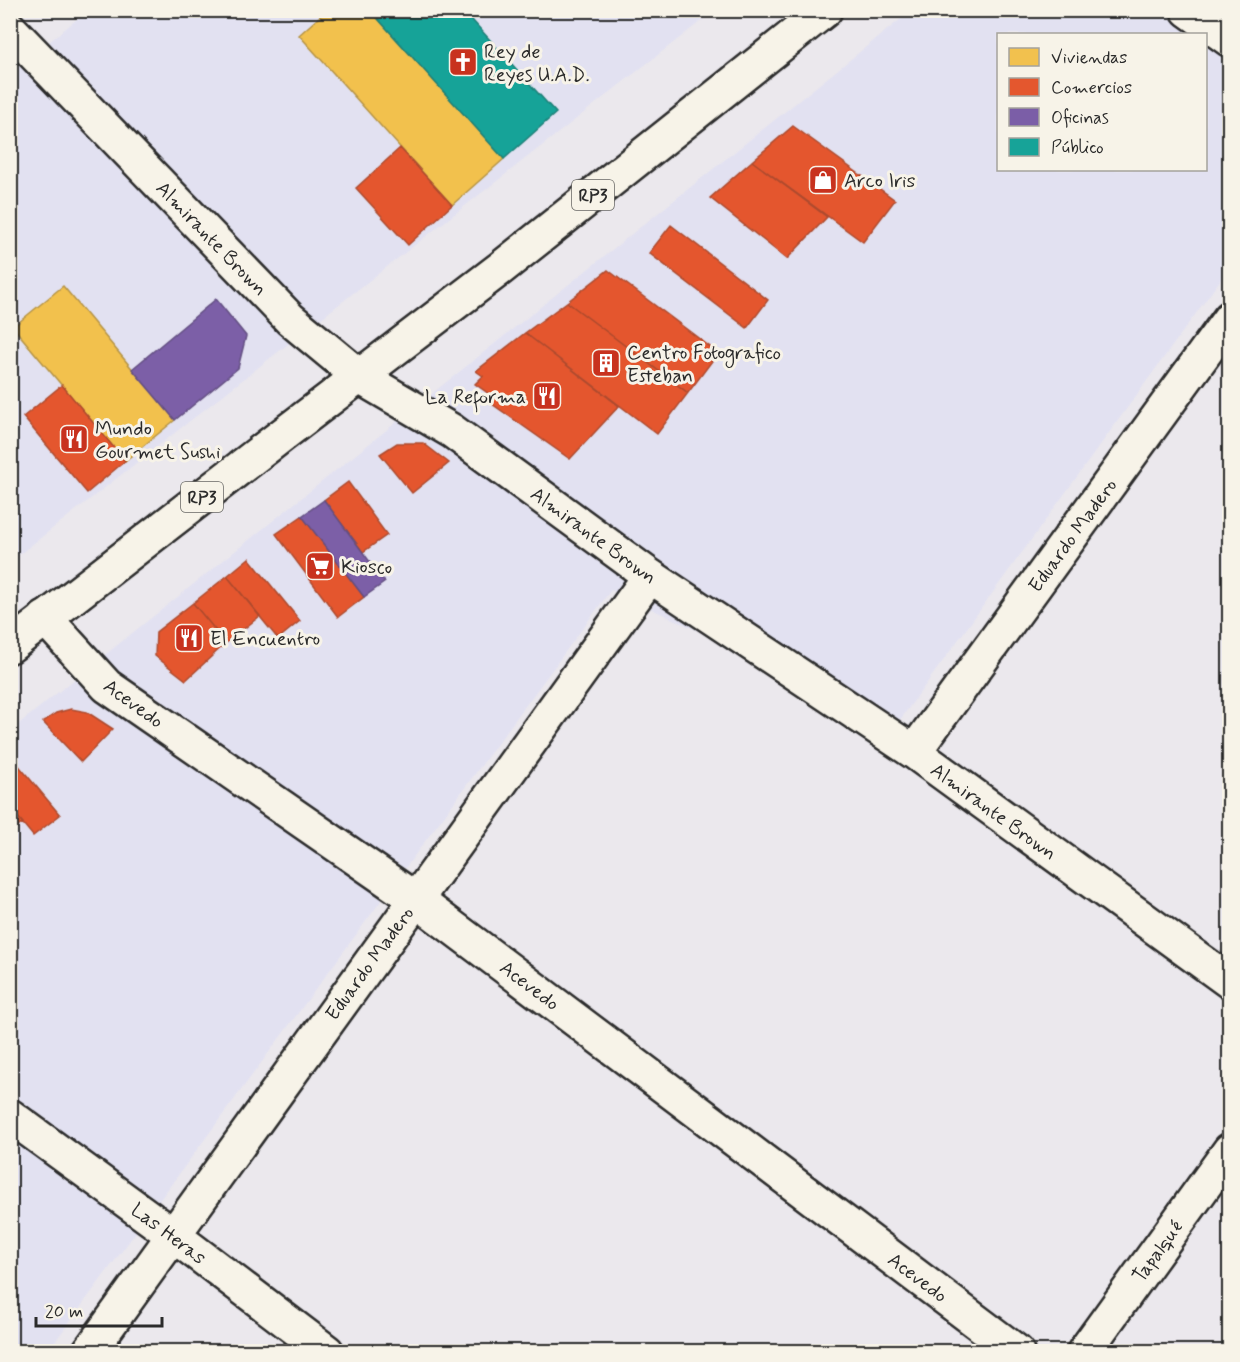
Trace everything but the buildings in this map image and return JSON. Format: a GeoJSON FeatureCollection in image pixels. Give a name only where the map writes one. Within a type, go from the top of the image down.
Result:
{"type":"FeatureCollection","features":[{"type":"Feature","properties":{"kind":"main road","name":"RP3"},"geometry":{"type":"LineString","coordinates":[[10,646],[281,435],[501,268],[825,10]]}},
{"type":"Feature","properties":{"kind":"main road"},"geometry":{"type":"LineString","coordinates":[[1188,10],[1230,40]]}},
{"type":"Feature","properties":{"kind":"main road","name":"Almirante Brown"},"geometry":{"type":"LineString","coordinates":[[10,29],[290,319],[360,377],[452,431],[650,576],[914,752],[1230,982]]}},
{"type":"Feature","properties":{"kind":"main road","name":"Eduardo Madero"},"geometry":{"type":"LineString","coordinates":[[914,752],[1230,318]]}},
{"type":"Feature","properties":{"kind":"main road","name":"Eduardo Madero"},"geometry":{"type":"LineString","coordinates":[[89,1352],[650,576]]}},
{"type":"Feature","properties":{"kind":"main road","name":"Acevedo"},"geometry":{"type":"LineString","coordinates":[[45,618],[107,686],[415,899],[1017,1352]]}},
{"type":"Feature","properties":{"kind":"main road","name":"Las Heras"},"geometry":{"type":"LineString","coordinates":[[10,1116],[174,1235],[327,1352]]}},
{"type":"Feature","properties":{"kind":"main road","name":"Tapalqué"},"geometry":{"type":"LineString","coordinates":[[1084,1352],[1230,1150]]}},
{"type":"Feature","properties":{"kind":"shaded area"},"geometry":{"type":"Polygon","coordinates":[[[87,11],[714,11],[11,561],[11,73],[87,11]]]}},
{"type":"Feature","properties":{"kind":"shaded area"},"geometry":{"type":"Polygon","coordinates":[[[911,11],[1229,11],[1229,268],[897,724],[611,590],[48,1351],[11,1352],[11,730],[911,11]]]}},
{"type":"Feature","properties":{"kind":"place","name":"Rey de Reyes U.A.D."},"geometry":{"type":"Point","coordinates":[463,62]}},
{"type":"Feature","properties":{"kind":"place","name":"Arco Iris"},"geometry":{"type":"Point","coordinates":[823,180]}},
{"type":"Feature","properties":{"kind":"place","name":"Centro Fotografico Esteban"},"geometry":{"type":"Point","coordinates":[606,363]}},
{"type":"Feature","properties":{"kind":"place","name":"La Reforma"},"geometry":{"type":"Point","coordinates":[547,396]}},
{"type":"Feature","properties":{"kind":"place","name":"Mundo Gourmet Sushi"},"geometry":{"type":"Point","coordinates":[74,439]}},
{"type":"Feature","properties":{"kind":"place","name":"Kiosco"},"geometry":{"type":"Point","coordinates":[320,566]}},
{"type":"Feature","properties":{"kind":"place","name":"El Encuentro"},"geometry":{"type":"Point","coordinates":[189,638]}}]}
